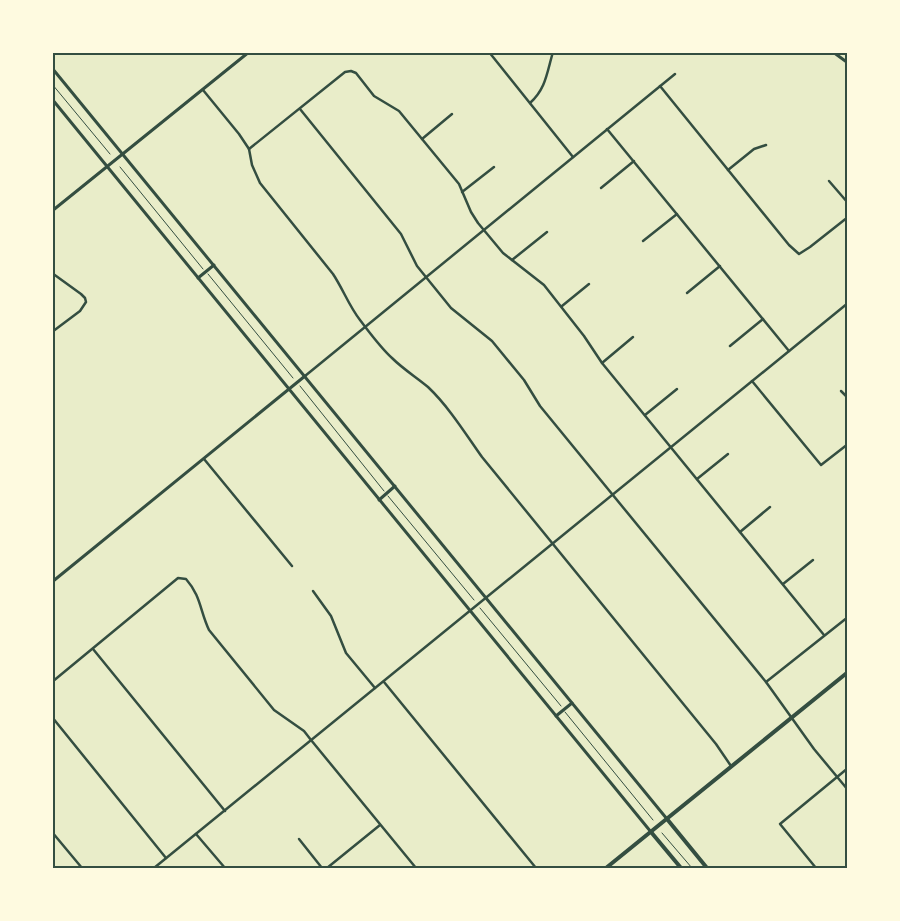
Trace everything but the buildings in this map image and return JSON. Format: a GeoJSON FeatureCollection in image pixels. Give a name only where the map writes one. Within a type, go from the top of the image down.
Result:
{"type":"FeatureCollection","features":[{"type":"Feature","properties":{"kind":"main road"},"geometry":{"type":"LineString","coordinates":[[52,211],[249,52]]}},
{"type":"Feature","properties":{"kind":"main road"},"geometry":{"type":"LineString","coordinates":[[833,52],[848,63]]}},
{"type":"Feature","properties":{"kind":"main road"},"geometry":{"type":"LineString","coordinates":[[52,68],[707,868]]}},
{"type":"Feature","properties":{"kind":"main road"},"geometry":{"type":"LineString","coordinates":[[52,99],[681,868]]}},
{"type":"Feature","properties":{"kind":"main road"},"geometry":{"type":"LineString","coordinates":[[198,278],[214,265]]}},
{"type":"Feature","properties":{"kind":"main road"},"geometry":{"type":"LineString","coordinates":[[52,582],[288,389],[298,384],[305,376]]}},
{"type":"Feature","properties":{"kind":"main road"},"geometry":{"type":"LineString","coordinates":[[379,500],[395,486]]}},
{"type":"Feature","properties":{"kind":"main road"},"geometry":{"type":"LineString","coordinates":[[606,868],[848,672]]}},
{"type":"Feature","properties":{"kind":"main road"},"geometry":{"type":"LineString","coordinates":[[556,716],[572,703]]}},
{"type":"Feature","properties":{"kind":"street"},"geometry":{"type":"LineString","coordinates":[[488,52],[573,157]]}},
{"type":"Feature","properties":{"kind":"street"},"geometry":{"type":"LineString","coordinates":[[530,103],[543,87],[553,52]]}},
{"type":"Feature","properties":{"kind":"street"},"geometry":{"type":"LineString","coordinates":[[249,149],[345,72],[351,70],[356,73],[374,96],[399,111],[459,184],[470,212],[503,253],[544,285],[562,306],[602,363],[824,635]]}},
{"type":"Feature","properties":{"kind":"street"},"geometry":{"type":"LineString","coordinates":[[305,376],[675,74]]}},
{"type":"Feature","properties":{"kind":"street"},"geometry":{"type":"LineString","coordinates":[[660,86],[789,245],[799,254],[848,217]]}},
{"type":"Feature","properties":{"kind":"street"},"geometry":{"type":"LineString","coordinates":[[203,90],[249,149],[252,165],[260,183],[334,274],[342,286],[351,308],[365,327],[392,358],[428,387],[464,430],[482,457],[716,744],[731,766]]}},
{"type":"Feature","properties":{"kind":"street"},"geometry":{"type":"LineString","coordinates":[[300,109],[401,234],[417,266],[451,308],[492,340],[524,380],[540,406],[766,682],[848,790]]}},
{"type":"Feature","properties":{"kind":"street"},"geometry":{"type":"LineString","coordinates":[[422,139],[452,114]]}},
{"type":"Feature","properties":{"kind":"street"},"geometry":{"type":"LineString","coordinates":[[608,129],[789,351]]}},
{"type":"Feature","properties":{"kind":"street"},"geometry":{"type":"LineString","coordinates":[[728,170],[754,149],[766,145]]}},
{"type":"Feature","properties":{"kind":"street"},"geometry":{"type":"LineString","coordinates":[[601,188],[634,161]]}},
{"type":"Feature","properties":{"kind":"street"},"geometry":{"type":"LineString","coordinates":[[462,192],[494,167]]}},
{"type":"Feature","properties":{"kind":"street"},"geometry":{"type":"LineString","coordinates":[[829,181],[848,203]]}},
{"type":"Feature","properties":{"kind":"street"},"geometry":{"type":"LineString","coordinates":[[643,241],[677,214]]}},
{"type":"Feature","properties":{"kind":"street"},"geometry":{"type":"LineString","coordinates":[[512,260],[547,232]]}},
{"type":"Feature","properties":{"kind":"street"},"geometry":{"type":"LineString","coordinates":[[687,293],[720,266]]}},
{"type":"Feature","properties":{"kind":"street"},"geometry":{"type":"LineString","coordinates":[[52,273],[81,294],[86,302],[80,310],[52,332]]}},
{"type":"Feature","properties":{"kind":"street"},"geometry":{"type":"LineString","coordinates":[[562,306],[589,284]]}},
{"type":"Feature","properties":{"kind":"street"},"geometry":{"type":"LineString","coordinates":[[154,868],[848,303]]}},
{"type":"Feature","properties":{"kind":"street"},"geometry":{"type":"LineString","coordinates":[[730,346],[763,319]]}},
{"type":"Feature","properties":{"kind":"street"},"geometry":{"type":"LineString","coordinates":[[602,363],[633,337]]}},
{"type":"Feature","properties":{"kind":"street"},"geometry":{"type":"LineString","coordinates":[[752,381],[821,465],[848,444]]}},
{"type":"Feature","properties":{"kind":"street"},"geometry":{"type":"LineString","coordinates":[[645,415],[677,390]]}},
{"type":"Feature","properties":{"kind":"street"},"geometry":{"type":"LineString","coordinates":[[841,391],[848,398]]}},
{"type":"Feature","properties":{"kind":"street"},"geometry":{"type":"LineString","coordinates":[[697,479],[728,454]]}},
{"type":"Feature","properties":{"kind":"street"},"geometry":{"type":"LineString","coordinates":[[204,458],[292,566]]}},
{"type":"Feature","properties":{"kind":"street"},"geometry":{"type":"LineString","coordinates":[[740,532],[770,507]]}},
{"type":"Feature","properties":{"kind":"street"},"geometry":{"type":"LineString","coordinates":[[783,584],[813,560]]}},
{"type":"Feature","properties":{"kind":"street"},"geometry":{"type":"LineString","coordinates":[[52,682],[178,578],[186,579],[201,603],[204,620],[209,630],[274,710],[312,740],[416,868]]}},
{"type":"Feature","properties":{"kind":"street"},"geometry":{"type":"LineString","coordinates":[[313,592],[330,616],[346,653],[375,688]]}},
{"type":"Feature","properties":{"kind":"street"},"geometry":{"type":"LineString","coordinates":[[766,682],[848,617]]}},
{"type":"Feature","properties":{"kind":"street"},"geometry":{"type":"LineString","coordinates":[[92,649],[225,811]]}},
{"type":"Feature","properties":{"kind":"street"},"geometry":{"type":"LineString","coordinates":[[384,681],[536,868]]}},
{"type":"Feature","properties":{"kind":"street"},"geometry":{"type":"LineString","coordinates":[[52,717],[166,858]]}},
{"type":"Feature","properties":{"kind":"street"},"geometry":{"type":"LineString","coordinates":[[816,868],[780,824],[848,768]]}},
{"type":"Feature","properties":{"kind":"street"},"geometry":{"type":"LineString","coordinates":[[327,868],[380,825]]}},
{"type":"Feature","properties":{"kind":"street"},"geometry":{"type":"LineString","coordinates":[[52,832],[82,868]]}},
{"type":"Feature","properties":{"kind":"street"},"geometry":{"type":"LineString","coordinates":[[196,834],[224,868]]}},
{"type":"Feature","properties":{"kind":"street"},"geometry":{"type":"LineString","coordinates":[[299,840],[322,868]]}},
{"type":"Feature","properties":{"kind":"path"},"geometry":{"type":"LineString","coordinates":[[52,84],[110,154]]}},
{"type":"Feature","properties":{"kind":"path"},"geometry":{"type":"LineString","coordinates":[[120,167],[205,271]]}},
{"type":"Feature","properties":{"kind":"path"},"geometry":{"type":"LineString","coordinates":[[207,274],[293,378]]}},
{"type":"Feature","properties":{"kind":"path"},"geometry":{"type":"LineString","coordinates":[[298,384],[385,492]]}},
{"type":"Feature","properties":{"kind":"path"},"geometry":{"type":"LineString","coordinates":[[388,496],[474,600]]}},
{"type":"Feature","properties":{"kind":"path"},"geometry":{"type":"LineString","coordinates":[[480,608],[562,709]]}},
{"type":"Feature","properties":{"kind":"path"},"geometry":{"type":"LineString","coordinates":[[565,712],[653,820]]}},
{"type":"Feature","properties":{"kind":"path"},"geometry":{"type":"LineString","coordinates":[[662,833],[692,868]]}}]}
